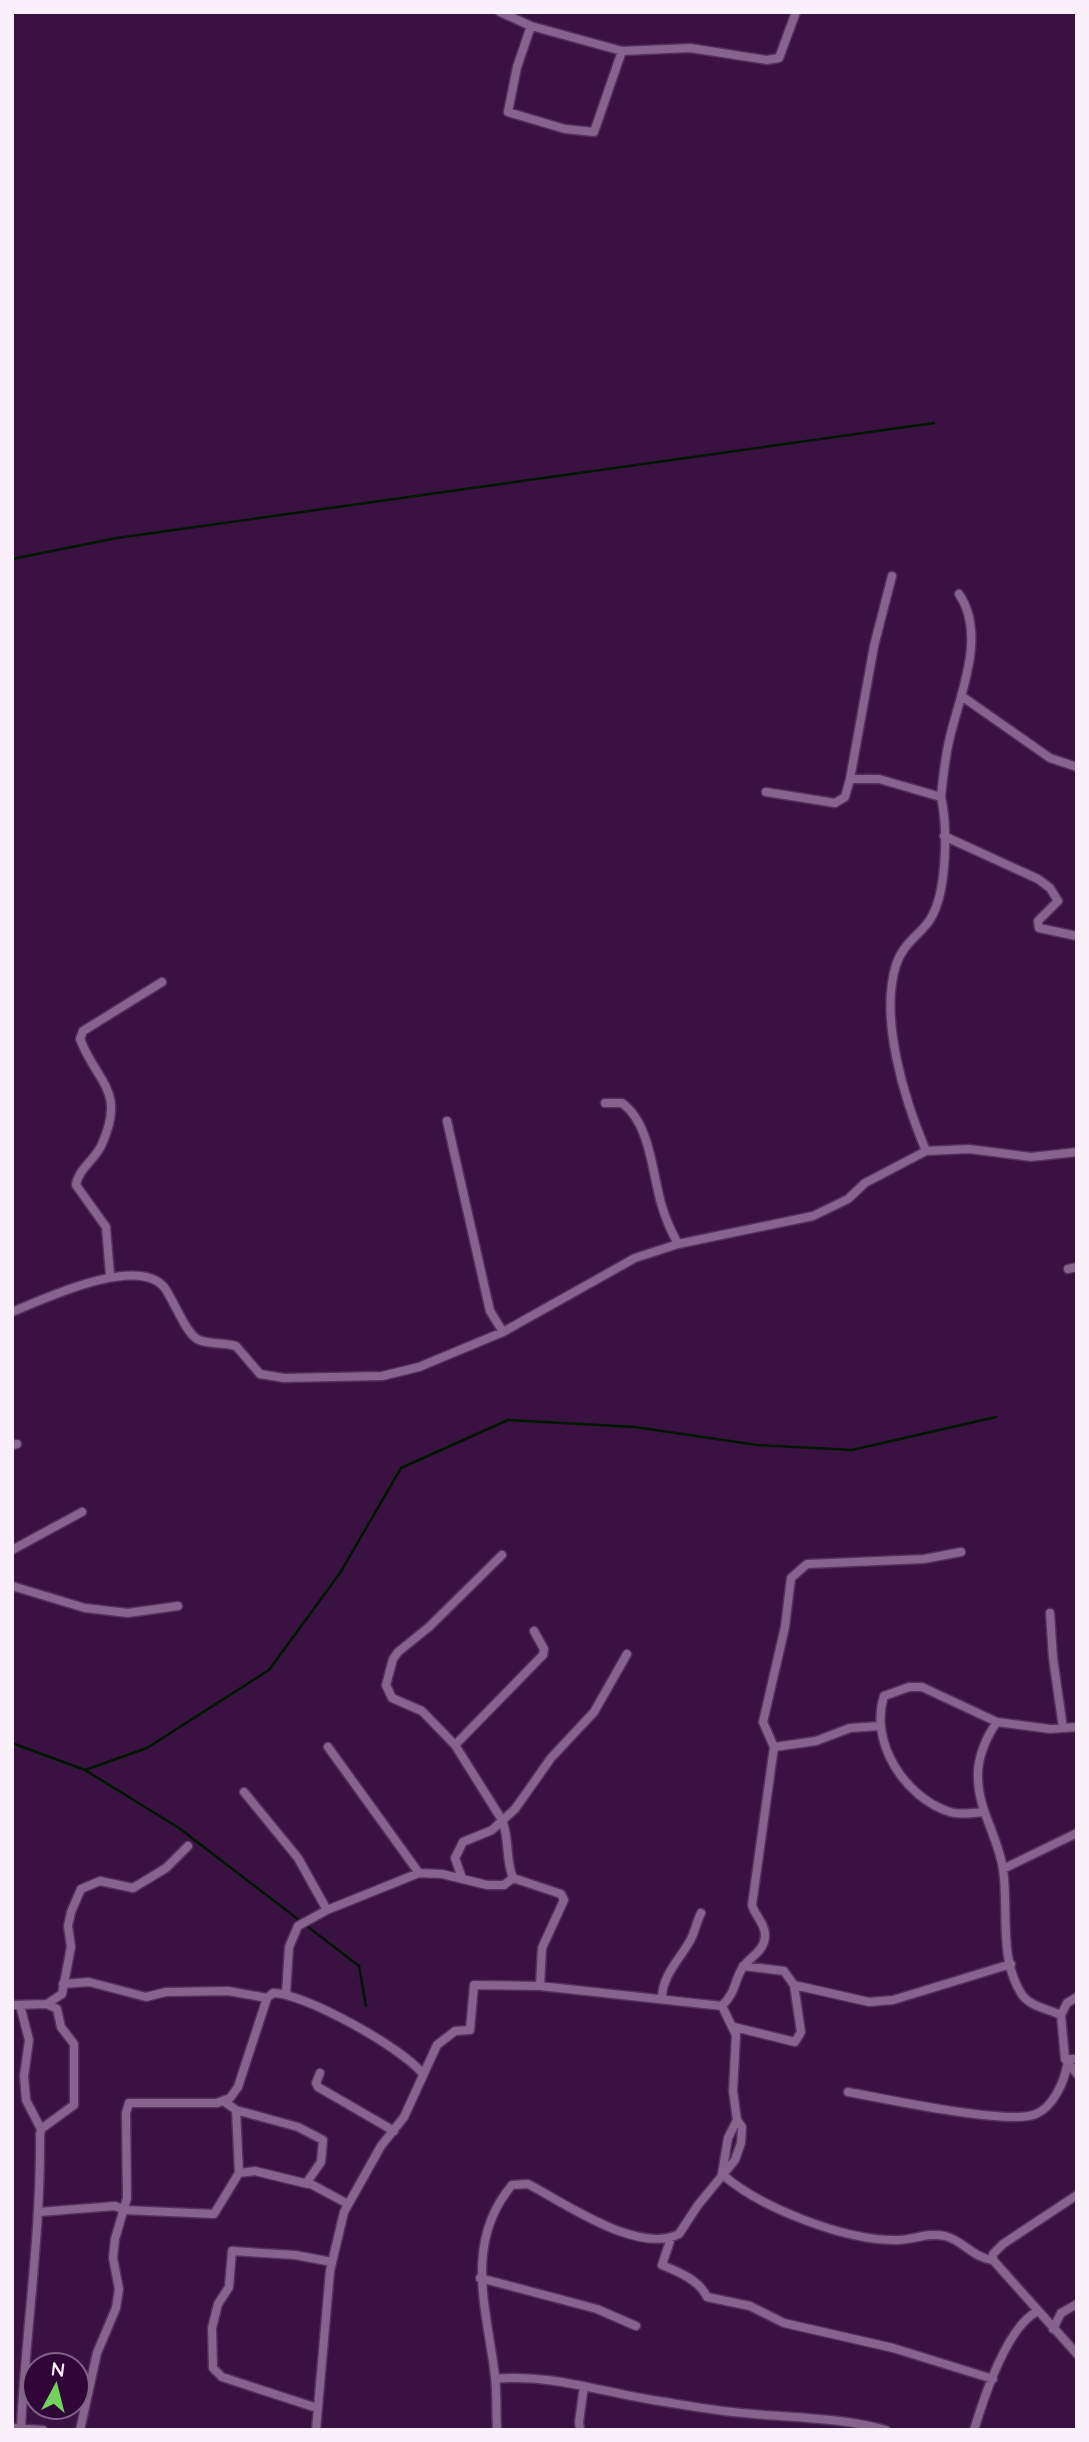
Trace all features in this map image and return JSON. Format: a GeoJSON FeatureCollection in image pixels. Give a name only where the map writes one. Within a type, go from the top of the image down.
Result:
{"type":"FeatureCollection","features":[{"type":"Feature","properties":{"kind":"street"},"geometry":{"type":"LineString","coordinates":[[500,12],[531,26],[622,51],[690,48],[767,60],[779,58],[796,12]]}},
{"type":"Feature","properties":{"kind":"street"},"geometry":{"type":"LineString","coordinates":[[531,26],[517,67],[508,112],[565,129],[594,132],[622,51]]}},
{"type":"Feature","properties":{"kind":"street"},"geometry":{"type":"LineString","coordinates":[[766,792],[835,803],[845,797],[874,646],[892,576]]}},
{"type":"Feature","properties":{"kind":"street"},"geometry":{"type":"LineString","coordinates":[[926,1151],[915,1126],[894,1047],[893,1002],[896,966],[905,947],[930,919],[940,892],[944,836],[941,797],[950,736],[963,697],[971,624],[968,608],[959,594]]}},
{"type":"Feature","properties":{"kind":"street"},"geometry":{"type":"LineString","coordinates":[[963,697],[1050,758],[1077,767]]}},
{"type":"Feature","properties":{"kind":"street"},"geometry":{"type":"LineString","coordinates":[[850,779],[879,779],[941,797]]}},
{"type":"Feature","properties":{"kind":"street"},"geometry":{"type":"LineString","coordinates":[[944,836],[1038,879],[1050,888],[1058,901],[1038,921],[1039,928],[1077,936]]}},
{"type":"Feature","properties":{"kind":"street"},"geometry":{"type":"LineString","coordinates":[[110,1275],[106,1227],[76,1185],[103,1143],[111,1099],[108,1086],[80,1039],[83,1031],[162,982]]}},
{"type":"Feature","properties":{"kind":"street"},"geometry":{"type":"LineString","coordinates":[[605,1103],[621,1103],[636,1118],[648,1149],[663,1211],[678,1244]]}},
{"type":"Feature","properties":{"kind":"street"},"geometry":{"type":"LineString","coordinates":[[447,1121],[490,1311],[503,1332]]}},
{"type":"Feature","properties":{"kind":"street"},"geometry":{"type":"LineString","coordinates":[[12,1312],[110,1275],[151,1280],[161,1284],[191,1333],[200,1340],[236,1346],[260,1374],[269,1377],[383,1376],[419,1367],[503,1332],[635,1258],[678,1244],[813,1216],[848,1199],[865,1183],[926,1151],[969,1149],[1031,1157],[1077,1152]]}},
{"type":"Feature","properties":{"kind":"street"},"geometry":{"type":"LineString","coordinates":[[12,1550],[82,1512]]}},
{"type":"Feature","properties":{"kind":"street"},"geometry":{"type":"LineString","coordinates":[[722,2006],[734,1993],[743,1966],[760,1951],[765,1937],[764,1926],[755,1915],[752,1905],[774,1747],[763,1722],[785,1626],[791,1578],[807,1564],[924,1559],[961,1552]]}},
{"type":"Feature","properties":{"kind":"street"},"geometry":{"type":"LineString","coordinates":[[502,1555],[393,1659],[388,1693],[422,1712],[455,1745],[502,1820],[507,1833],[509,1868],[513,1878],[561,1894],[565,1900],[542,1948],[540,1986]]}},
{"type":"Feature","properties":{"kind":"street"},"geometry":{"type":"LineString","coordinates":[[12,1586],[85,1608],[128,1613],[178,1606]]}},
{"type":"Feature","properties":{"kind":"street"},"geometry":{"type":"LineString","coordinates":[[1050,1613],[1063,1728]]}},
{"type":"Feature","properties":{"kind":"street"},"geometry":{"type":"LineString","coordinates":[[455,1745],[543,1655],[544,1649],[534,1631]]}},
{"type":"Feature","properties":{"kind":"street"},"geometry":{"type":"LineString","coordinates":[[462,1878],[455,1858],[464,1842],[492,1830],[515,1810],[551,1758],[594,1712],[627,1654]]}},
{"type":"Feature","properties":{"kind":"street"},"geometry":{"type":"LineString","coordinates":[[983,1812],[954,1813],[932,1805],[912,1789],[895,1765],[880,1726],[884,1696],[909,1687],[922,1688],[997,1722],[1077,1727]]}},
{"type":"Feature","properties":{"kind":"street"},"geometry":{"type":"LineString","coordinates":[[997,1722],[982,1753],[977,1773],[983,1812],[992,1826],[1003,1869],[1011,1964],[1022,1994],[1030,2003],[1061,2015]]}},
{"type":"Feature","properties":{"kind":"street"},"geometry":{"type":"LineString","coordinates":[[774,1747],[816,1741],[850,1728],[880,1726]]}},
{"type":"Feature","properties":{"kind":"street"},"geometry":{"type":"LineString","coordinates":[[328,1747],[419,1873]]}},
{"type":"Feature","properties":{"kind":"street"},"geometry":{"type":"LineString","coordinates":[[244,1792],[298,1858],[327,1910]]}},
{"type":"Feature","properties":{"kind":"street"},"geometry":{"type":"LineString","coordinates":[[1003,1869],[1077,1833]]}},
{"type":"Feature","properties":{"kind":"street"},"geometry":{"type":"LineString","coordinates":[[47,2004],[62,1994],[71,1947],[68,1926],[81,1889],[100,1881],[133,1888],[166,1868],[187,1846]]}},
{"type":"Feature","properties":{"kind":"street"},"geometry":{"type":"LineString","coordinates":[[286,1994],[289,1947],[298,1926],[327,1910],[419,1873],[462,1878],[487,1885],[505,1885],[513,1878]]}},
{"type":"Feature","properties":{"kind":"street"},"geometry":{"type":"LineString","coordinates":[[662,1998],[662,1989],[672,1967],[691,1939],[701,1913]]}},
{"type":"Feature","properties":{"kind":"street"},"geometry":{"type":"LineString","coordinates":[[794,1985],[869,2001],[893,2000],[1011,1964]]}},
{"type":"Feature","properties":{"kind":"street"},"geometry":{"type":"LineString","coordinates":[[734,2026],[795,2042],[801,2032],[794,1985],[784,1971],[743,1966]]}},
{"type":"Feature","properties":{"kind":"street"},"geometry":{"type":"LineString","coordinates":[[63,1984],[89,1982],[146,1997],[166,1992],[228,1991],[267,1998]]}},
{"type":"Feature","properties":{"kind":"street"},"geometry":{"type":"LineString","coordinates":[[316,2430],[332,2262],[338,2229],[348,2204],[381,2146],[394,2131],[423,2080],[423,2074],[438,2045],[455,2031],[470,2030],[473,1987],[477,1983],[540,1986],[722,2006]]}},
{"type":"Feature","properties":{"kind":"street"},"geometry":{"type":"LineString","coordinates":[[225,2102],[238,2087],[267,1998],[273,1993],[286,1994],[355,2024],[423,2074]]}},
{"type":"Feature","properties":{"kind":"street"},"geometry":{"type":"LineString","coordinates":[[848,2092],[951,2111],[1014,2117],[1035,2115],[1049,2103],[1065,2079],[1061,2015],[1067,2003],[1077,1997]]}},
{"type":"Feature","properties":{"kind":"street"},"geometry":{"type":"LineString","coordinates":[[39,2429],[17,2428],[36,2266],[41,2129],[26,2101],[24,2076],[29,2040],[16,2005],[47,2004],[57,2009],[61,2027],[74,2044],[74,2105],[41,2129]]}},
{"type":"Feature","properties":{"kind":"street"},"geometry":{"type":"LineString","coordinates":[[722,2006],[734,2026],[733,2091],[737,2120],[742,2127],[741,2143],[735,2160],[684,2228],[671,2238],[662,2265],[685,2274],[703,2288],[707,2297],[750,2306],[784,2323],[893,2348],[993,2379]]}},
{"type":"Feature","properties":{"kind":"street"},"geometry":{"type":"LineString","coordinates":[[1066,2063],[1077,2059]]}},
{"type":"Feature","properties":{"kind":"street"},"geometry":{"type":"LineString","coordinates":[[1066,2063],[1077,2074]]}},
{"type":"Feature","properties":{"kind":"street"},"geometry":{"type":"LineString","coordinates":[[320,2073],[316,2083],[318,2087],[394,2131]]}},
{"type":"Feature","properties":{"kind":"street"},"geometry":{"type":"LineString","coordinates":[[80,2430],[97,2353],[116,2308],[119,2290],[113,2258],[115,2239],[125,2210],[129,2103],[225,2102],[236,2110],[299,2127],[323,2140],[321,2162],[307,2179],[308,2184]]}},
{"type":"Feature","properties":{"kind":"street"},"geometry":{"type":"LineString","coordinates":[[39,2212],[115,2206],[125,2210],[214,2214],[239,2173],[236,2110]]}},
{"type":"Feature","properties":{"kind":"street"},"geometry":{"type":"LineString","coordinates":[[722,2174],[726,2147],[737,2120]]}},
{"type":"Feature","properties":{"kind":"street"},"geometry":{"type":"LineString","coordinates":[[239,2173],[255,2171],[308,2184],[348,2204]]}},
{"type":"Feature","properties":{"kind":"street"},"geometry":{"type":"LineString","coordinates":[[722,2174],[740,2190],[830,2230],[898,2240],[926,2235],[945,2236],[977,2257],[993,2260]]}},
{"type":"Feature","properties":{"kind":"street"},"geometry":{"type":"LineString","coordinates":[[497,2430],[495,2379],[480,2278],[498,2208],[512,2185],[528,2184],[636,2238],[671,2238]]}},
{"type":"Feature","properties":{"kind":"street"},"geometry":{"type":"LineString","coordinates":[[1077,2194],[1003,2244],[993,2254],[993,2260],[1036,2312],[1077,2354]]}},
{"type":"Feature","properties":{"kind":"street"},"geometry":{"type":"LineString","coordinates":[[317,2408],[222,2377],[212,2368],[212,2328],[218,2304],[229,2287],[232,2251],[295,2255],[332,2262]]}},
{"type":"Feature","properties":{"kind":"street"},"geometry":{"type":"LineString","coordinates":[[480,2278],[597,2309],[636,2326]]}},
{"type":"Feature","properties":{"kind":"street"},"geometry":{"type":"LineString","coordinates":[[1053,2329],[1061,2313],[1077,2304]]}},
{"type":"Feature","properties":{"kind":"street"},"geometry":{"type":"LineString","coordinates":[[974,2430],[993,2379],[1018,2325],[1036,2312]]}},
{"type":"Feature","properties":{"kind":"street"},"geometry":{"type":"LineString","coordinates":[[495,2379],[540,2379],[659,2402],[752,2414],[818,2418],[886,2430]]}},
{"type":"Feature","properties":{"kind":"street"},"geometry":{"type":"LineString","coordinates":[[580,2430],[584,2386]]}},
{"type":"Feature","properties":{"kind":"waterway"},"geometry":{"type":"LineString","coordinates":[[12,559],[117,538],[934,423]]}},
{"type":"Feature","properties":{"kind":"waterway"},"geometry":{"type":"LineString","coordinates":[[12,1743],[85,1770],[147,1748],[269,1670],[340,1573],[401,1468],[508,1420],[635,1427],[757,1445],[852,1450],[996,1417]]}},
{"type":"Feature","properties":{"kind":"waterway"},"geometry":{"type":"LineString","coordinates":[[85,1770],[179,1828],[359,1966],[366,2006]]}}]}
